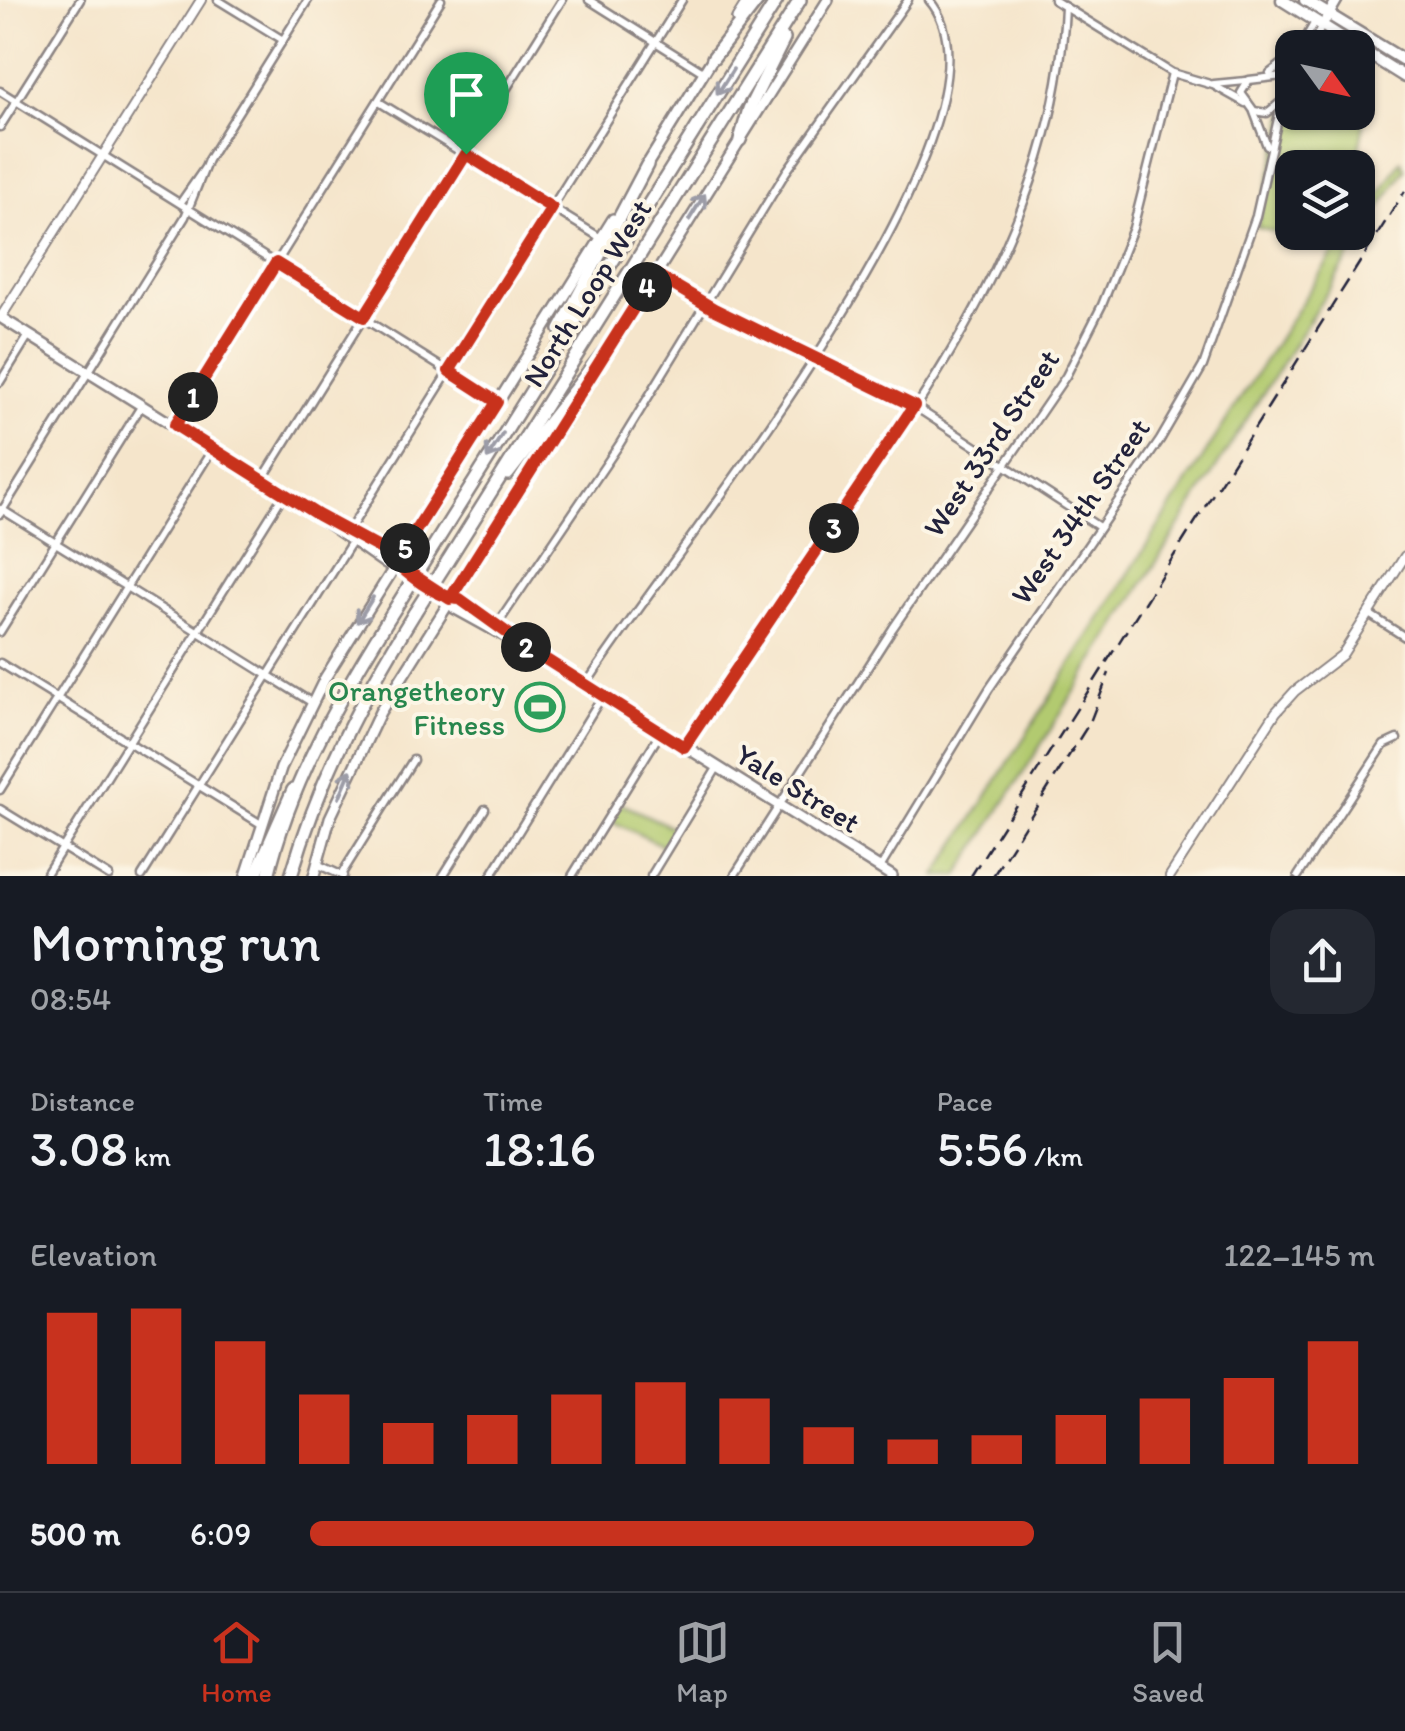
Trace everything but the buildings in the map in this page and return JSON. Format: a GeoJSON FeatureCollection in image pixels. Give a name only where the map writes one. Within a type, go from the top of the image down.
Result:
{"type":"FeatureCollection","features":[{"type":"Feature","properties":{"kind":"highway"},"geometry":{"type":"LineString","coordinates":[[713,58],[758,0]]}},
{"type":"Feature","properties":{"kind":"highway","name":"North Loop West"},"geometry":{"type":"LineString","coordinates":[[310,761],[347,687],[398,602],[777,0]]}},
{"type":"Feature","properties":{"kind":"highway"},"geometry":{"type":"LineString","coordinates":[[740,140],[749,109],[802,0]]}},
{"type":"Feature","properties":{"kind":"highway","name":"North Loop West"},"geometry":{"type":"LineString","coordinates":[[295,876],[314,798],[364,694],[802,0]]}},
{"type":"Feature","properties":{"kind":"highway"},"geometry":{"type":"LineString","coordinates":[[521,404],[647,165]]}},
{"type":"Feature","properties":{"kind":"highway"},"geometry":{"type":"LineString","coordinates":[[497,483],[518,465],[619,333]]}},
{"type":"Feature","properties":{"kind":"highway"},"geometry":{"type":"LineString","coordinates":[[255,876],[280,812],[310,761]]}},
{"type":"Feature","properties":{"kind":"highway"},"geometry":{"type":"LineString","coordinates":[[268,876],[310,761]]}},
{"type":"Feature","properties":{"kind":"main road"},"geometry":{"type":"LineString","coordinates":[[246,876],[261,824],[311,702],[749,0]]}},
{"type":"Feature","properties":{"kind":"main road"},"geometry":{"type":"LineString","coordinates":[[314,876],[330,818],[366,736],[828,0]]}},
{"type":"Feature","properties":{"kind":"main road"},"geometry":{"type":"LineString","coordinates":[[1282,0],[1405,77]]}},
{"type":"Feature","properties":{"kind":"main road"},"geometry":{"type":"LineString","coordinates":[[1305,0],[1326,8],[1405,62]]}},
{"type":"Feature","properties":{"kind":"main road"},"geometry":{"type":"LineString","coordinates":[[1319,24],[1326,8],[1337,0]]}},
{"type":"Feature","properties":{"kind":"main road","name":"Yale Street"},"geometry":{"type":"LineString","coordinates":[[1,317],[351,536],[392,555],[395,563],[450,599],[460,599],[603,696],[892,876]]}},
{"type":"Feature","properties":{"kind":"street"},"geometry":{"type":"LineString","coordinates":[[0,128],[80,0]]}},
{"type":"Feature","properties":{"kind":"street"},"geometry":{"type":"LineString","coordinates":[[1,317],[201,0]]}},
{"type":"Feature","properties":{"kind":"street"},"geometry":{"type":"LineString","coordinates":[[218,0],[283,40]]}},
{"type":"Feature","properties":{"kind":"street"},"geometry":{"type":"LineString","coordinates":[[181,202],[308,0]]}},
{"type":"Feature","properties":{"kind":"street"},"geometry":{"type":"LineString","coordinates":[[175,425],[441,0]]}},
{"type":"Feature","properties":{"kind":"street"},"geometry":{"type":"LineString","coordinates":[[262,480],[562,0]]}},
{"type":"Feature","properties":{"kind":"street"},"geometry":{"type":"LineString","coordinates":[[589,0],[704,72]]}},
{"type":"Feature","properties":{"kind":"street"},"geometry":{"type":"LineString","coordinates":[[142,876],[268,676],[449,371],[682,0]]}},
{"type":"Feature","properties":{"kind":"street"},"geometry":{"type":"LineString","coordinates":[[496,627],[619,445],[786,172],[908,0]]}},
{"type":"Feature","properties":{"kind":"street"},"geometry":{"type":"LineString","coordinates":[[586,685],[815,355],[894,229],[938,124],[948,80],[950,40],[929,0]]}},
{"type":"Feature","properties":{"kind":"street"},"geometry":{"type":"LineString","coordinates":[[1054,0],[1172,73],[1213,84],[1254,111],[1267,113],[1275,107]]}},
{"type":"Feature","properties":{"kind":"street"},"geometry":{"type":"LineString","coordinates":[[684,747],[914,406],[987,283],[1022,207],[1050,115],[1065,7]]}},
{"type":"Feature","properties":{"kind":"street"},"geometry":{"type":"LineString","coordinates":[[1314,30],[1319,24]]}},
{"type":"Feature","properties":{"kind":"street"},"geometry":{"type":"LineString","coordinates":[[1317,30],[1319,24]]}},
{"type":"Feature","properties":{"kind":"street"},"geometry":{"type":"LineString","coordinates":[[1213,84],[1250,80],[1275,68]]}},
{"type":"Feature","properties":{"kind":"street","name":"West 33rd Street"},"geometry":{"type":"LineString","coordinates":[[734,876],[904,612],[1066,376],[1111,286],[1141,202],[1172,73]]}},
{"type":"Feature","properties":{"kind":"street"},"geometry":{"type":"LineString","coordinates":[[1266,75],[1275,76]]}},
{"type":"Feature","properties":{"kind":"street"},"geometry":{"type":"LineString","coordinates":[[1245,102],[1242,88],[1250,80]]}},
{"type":"Feature","properties":{"kind":"street"},"geometry":{"type":"LineString","coordinates":[[0,91],[497,402]]}},
{"type":"Feature","properties":{"kind":"street"},"geometry":{"type":"LineString","coordinates":[[379,102],[601,238]]}},
{"type":"Feature","properties":{"kind":"street","name":"West 34th Street"},"geometry":{"type":"LineString","coordinates":[[1254,111],[1266,137],[1267,158]]}},
{"type":"Feature","properties":{"kind":"street","name":"West 34th Street"},"geometry":{"type":"LineString","coordinates":[[880,868],[989,689],[1160,440],[1202,366],[1242,264],[1275,128]]}},
{"type":"Feature","properties":{"kind":"street"},"geometry":{"type":"LineString","coordinates":[[205,168],[190,208],[1,511],[311,702]]}},
{"type":"Feature","properties":{"kind":"street"},"geometry":{"type":"LineString","coordinates":[[655,274],[706,304],[914,406],[1099,527]]}},
{"type":"Feature","properties":{"kind":"street"},"geometry":{"type":"LineString","coordinates":[[0,382],[29,335]]}},
{"type":"Feature","properties":{"kind":"street"},"geometry":{"type":"LineString","coordinates":[[0,632],[142,404]]}},
{"type":"Feature","properties":{"kind":"street"},"geometry":{"type":"LineString","coordinates":[[0,790],[213,448]]}},
{"type":"Feature","properties":{"kind":"street"},"geometry":{"type":"LineString","coordinates":[[45,876],[284,494]]}},
{"type":"Feature","properties":{"kind":"street"},"geometry":{"type":"LineString","coordinates":[[1170,876],[1276,712],[1295,690],[1342,655],[1405,556]]}},
{"type":"Feature","properties":{"kind":"street"},"geometry":{"type":"LineString","coordinates":[[1369,614],[1405,637]]}},
{"type":"Feature","properties":{"kind":"street"},"geometry":{"type":"LineString","coordinates":[[0,663],[261,824]]}},
{"type":"Feature","properties":{"kind":"street"},"geometry":{"type":"LineString","coordinates":[[490,876],[603,696]]}},
{"type":"Feature","properties":{"kind":"street"},"geometry":{"type":"LineString","coordinates":[[572,876],[661,732]]}},
{"type":"Feature","properties":{"kind":"street"},"geometry":{"type":"LineString","coordinates":[[1298,876],[1384,745],[1397,739]]}},
{"type":"Feature","properties":{"kind":"street"},"geometry":{"type":"LineString","coordinates":[[317,864],[342,876],[413,760]]}},
{"type":"Feature","properties":{"kind":"street"},"geometry":{"type":"LineString","coordinates":[[651,876],[717,768]]}},
{"type":"Feature","properties":{"kind":"street"},"geometry":{"type":"LineString","coordinates":[[0,809],[109,876]]}},
{"type":"Feature","properties":{"kind":"street"},"geometry":{"type":"LineString","coordinates":[[443,876],[485,809]]}},
{"type":"Feature","properties":{"kind":"green space"},"geometry":{"type":"Polygon","coordinates":[[[1282,130],[1363,130],[1359,150],[1277,150],[1282,130]]]}},
{"type":"Feature","properties":{"kind":"green space"},"geometry":{"type":"Polygon","coordinates":[[[1275,156],[1275,232],[1257,227],[1275,156]]]}},
{"type":"Feature","properties":{"kind":"green space"},"geometry":{"type":"Polygon","coordinates":[[[1401,161],[1405,169],[1375,216],[1376,200],[1401,161]]]}},
{"type":"Feature","properties":{"kind":"green space"},"geometry":{"type":"Polygon","coordinates":[[[1335,250],[1354,250],[958,876],[936,876],[1335,250]]]}},
{"type":"Feature","properties":{"kind":"green space"},"geometry":{"type":"Polygon","coordinates":[[[620,803],[674,828],[663,846],[609,820],[620,803]]]}},
{"type":"Feature","properties":{"kind":"railway"},"geometry":{"type":"LineString","coordinates":[[971,876],[1405,191]]}},
{"type":"Feature","properties":{"kind":"railway"},"geometry":{"type":"LineString","coordinates":[[993,876],[1090,722],[1109,673]]}},
{"type":"Feature","properties":{"kind":"place","name":"Orangetheory Fitness"},"geometry":{"type":"Point","coordinates":[540,707]}},
{"type":"Feature","properties":{"kind":"route"},"geometry":{"type":"LineString","coordinates":[[466,154],[364,317],[276,263],[175,425],[318,515],[392,555],[395,563],[424,582],[450,599],[460,599],[531,650],[684,747],[914,406],[714,309],[655,274],[450,599],[395,563],[497,402],[449,371],[552,208],[466,154]]}}]}
